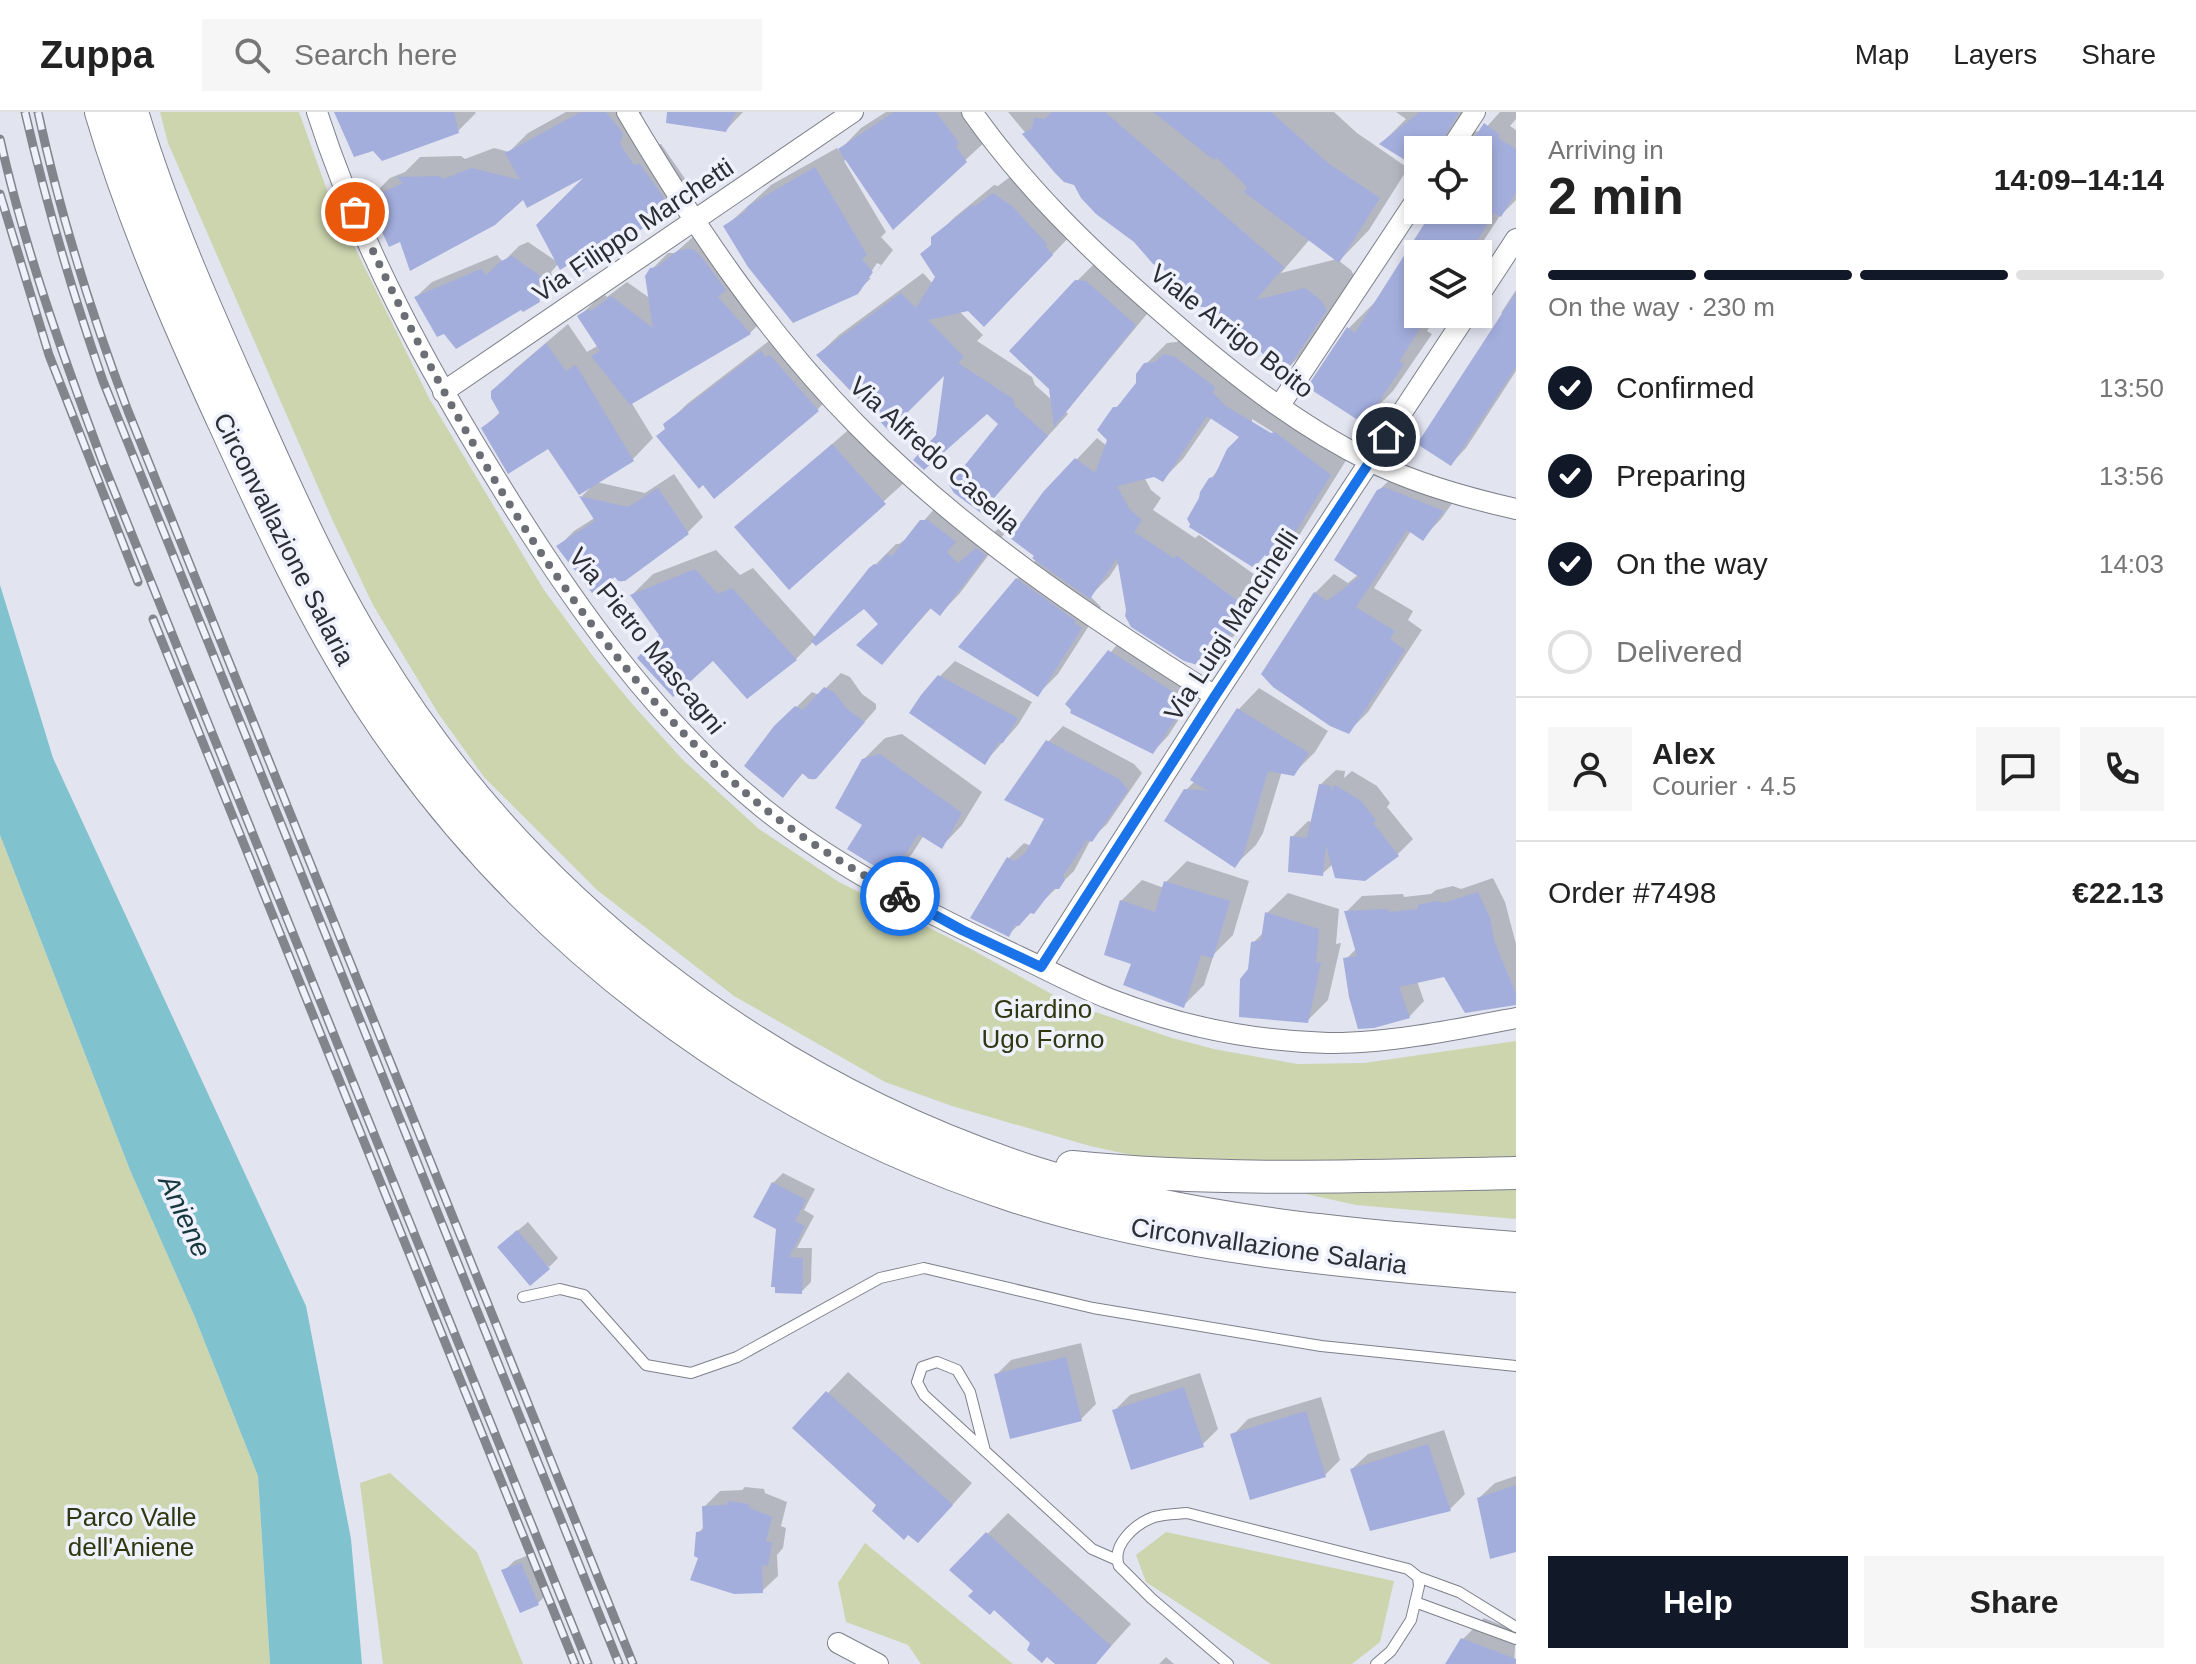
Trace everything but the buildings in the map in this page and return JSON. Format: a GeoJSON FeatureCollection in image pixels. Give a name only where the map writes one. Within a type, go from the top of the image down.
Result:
{"type":"FeatureCollection","features":[{"type":"Feature","properties":{"kind":"highway","name":"Circonvallazione Salaria"},"geometry":{"type":"LineString","coordinates":[[101,112],[139,222],[195,358],[285,554],[358,686],[415,768],[506,876],[571,939],[639,996],[713,1050],[820,1113],[925,1163],[1018,1197],[1134,1228],[1234,1246],[1516,1276]]}},
{"type":"Feature","properties":{"kind":"highway","name":"Circonvallazione Salaria"},"geometry":{"type":"LineString","coordinates":[[132,112],[163,204],[210,320],[309,539],[372,654],[454,773],[526,857],[631,952],[687,996],[825,1082],[864,1103],[992,1158],[1096,1190],[1205,1213],[1351,1233],[1516,1248]]}},
{"type":"Feature","properties":{"kind":"highway"},"geometry":{"type":"LineString","coordinates":[[992,1158],[1133,1173],[1231,1178],[1516,1173]]}},
{"type":"Feature","properties":{"kind":"street","name":"Via Pietro Mascagni"},"geometry":{"type":"LineString","coordinates":[[317,112],[344,188],[443,392],[572,596],[654,699],[723,772],[784,823],[869,878],[962,930],[1110,999],[1158,1015],[1271,1039],[1330,1043],[1370,1041],[1516,1018]]}},
{"type":"Feature","properties":{"kind":"street","name":"Via Alfredo Casella"},"geometry":{"type":"LineString","coordinates":[[627,112],[694,219],[797,359],[843,411],[960,518],[1030,572],[1215,696]]}},
{"type":"Feature","properties":{"kind":"street","name":"Via Filippo Marchetti"},"geometry":{"type":"LineString","coordinates":[[443,392],[853,112]]}},
{"type":"Feature","properties":{"kind":"street","name":"Viale Arrigo Boito"},"geometry":{"type":"LineString","coordinates":[[972,112],[1029,186],[1099,257],[1206,350],[1280,405],[1370,461],[1441,489],[1516,509]]}},
{"type":"Feature","properties":{"kind":"street"},"geometry":{"type":"LineString","coordinates":[[1459,136],[1475,112]]}},
{"type":"Feature","properties":{"kind":"street"},"geometry":{"type":"LineString","coordinates":[[1280,405],[1404,218]]}},
{"type":"Feature","properties":{"kind":"street"},"geometry":{"type":"LineString","coordinates":[[1492,276],[1516,239]]}},
{"type":"Feature","properties":{"kind":"street","name":"Via Luigi Mancinelli"},"geometry":{"type":"LineString","coordinates":[[1041,967],[1458,328]]}},
{"type":"Feature","properties":{"kind":"street"},"geometry":{"type":"LineString","coordinates":[[838,1643],[878,1664]]}},
{"type":"Feature","properties":{"kind":"lane"},"geometry":{"type":"LineString","coordinates":[[523,1297],[560,1289],[584,1295],[646,1365],[691,1373],[737,1357],[880,1278],[924,1268],[1109,1311],[1321,1346],[1516,1366]]}},
{"type":"Feature","properties":{"kind":"lane"},"geometry":{"type":"LineString","coordinates":[[985,1451],[970,1392],[957,1370],[937,1362],[922,1367],[917,1382],[924,1395],[985,1451],[1092,1549],[1117,1560]]}},
{"type":"Feature","properties":{"kind":"lane"},"geometry":{"type":"LineString","coordinates":[[1228,1664],[1151,1598],[1119,1566],[1120,1545],[1136,1526],[1156,1516],[1187,1513],[1408,1569],[1418,1577],[1459,1592],[1516,1627]]}},
{"type":"Feature","properties":{"kind":"lane"},"geometry":{"type":"LineString","coordinates":[[1376,1664],[1391,1651],[1411,1620],[1419,1586],[1418,1577]]}},
{"type":"Feature","properties":{"kind":"lane"},"geometry":{"type":"LineString","coordinates":[[1415,1602],[1516,1639]]}},
{"type":"Feature","properties":{"kind":"green space","name":"Giardino Ugo Forno"},"geometry":{"type":"Polygon","coordinates":[[[160,112],[299,112],[328,193],[429,398],[544,590],[633,705],[683,760],[759,829],[839,882],[969,948],[1066,1002],[1172,1038],[1297,1064],[1364,1063],[1516,1041],[1516,1219],[1356,1205],[1090,1146],[952,1106],[885,1082],[734,996],[597,890],[484,777],[438,713],[373,605],[332,519],[168,143],[160,112]]]}},
{"type":"Feature","properties":{"kind":"green space","name":"Parco Valle dell'Aniene"},"geometry":{"type":"Polygon","coordinates":[[[0,835],[130,1170],[194,1315],[258,1476],[270,1664],[0,1664],[0,835]]]}},
{"type":"Feature","properties":{"kind":"green space"},"geometry":{"type":"Polygon","coordinates":[[[390,1473],[477,1552],[523,1664],[383,1664],[360,1483],[390,1473]]]}},
{"type":"Feature","properties":{"kind":"green space"},"geometry":{"type":"Polygon","coordinates":[[[1166,1532],[1394,1581],[1380,1642],[1352,1664],[1271,1664],[1146,1582],[1136,1555],[1166,1532]]]}},
{"type":"Feature","properties":{"kind":"green space"},"geometry":{"type":"Polygon","coordinates":[[[865,1543],[1013,1664],[921,1664],[908,1645],[846,1622],[838,1583],[865,1543]]]}},
{"type":"Feature","properties":{"kind":"water","name":"Aniene"},"geometry":{"type":"Polygon","coordinates":[[[0,585],[53,758],[306,1306],[351,1539],[362,1664],[270,1664],[258,1476],[194,1315],[130,1170],[0,835],[0,585]]]}},
{"type":"Feature","properties":{"kind":"railway"},"geometry":{"type":"LineString","coordinates":[[25,112],[60,247],[103,381],[619,1664]]}},
{"type":"Feature","properties":{"kind":"railway"},"geometry":{"type":"LineString","coordinates":[[38,112],[77,263],[128,411],[633,1664]]}},
{"type":"Feature","properties":{"kind":"railway"},"geometry":{"type":"LineString","coordinates":[[0,139],[46,302],[103,463],[588,1664]]}},
{"type":"Feature","properties":{"kind":"railway"},"geometry":{"type":"LineString","coordinates":[[0,194],[49,355],[138,582]]}},
{"type":"Feature","properties":{"kind":"railway"},"geometry":{"type":"LineString","coordinates":[[153,619],[575,1664]]}},
{"type":"Feature","properties":{"kind":"way so far"},"geometry":{"type":"LineString","coordinates":[[355,212],[443,392],[548,562],[611,647],[690,739],[740,788],[806,839],[900,896]]}},
{"type":"Feature","properties":{"kind":"route"},"geometry":{"type":"LineString","coordinates":[[900,896],[962,930],[1041,967],[1386,437]]}}]}
